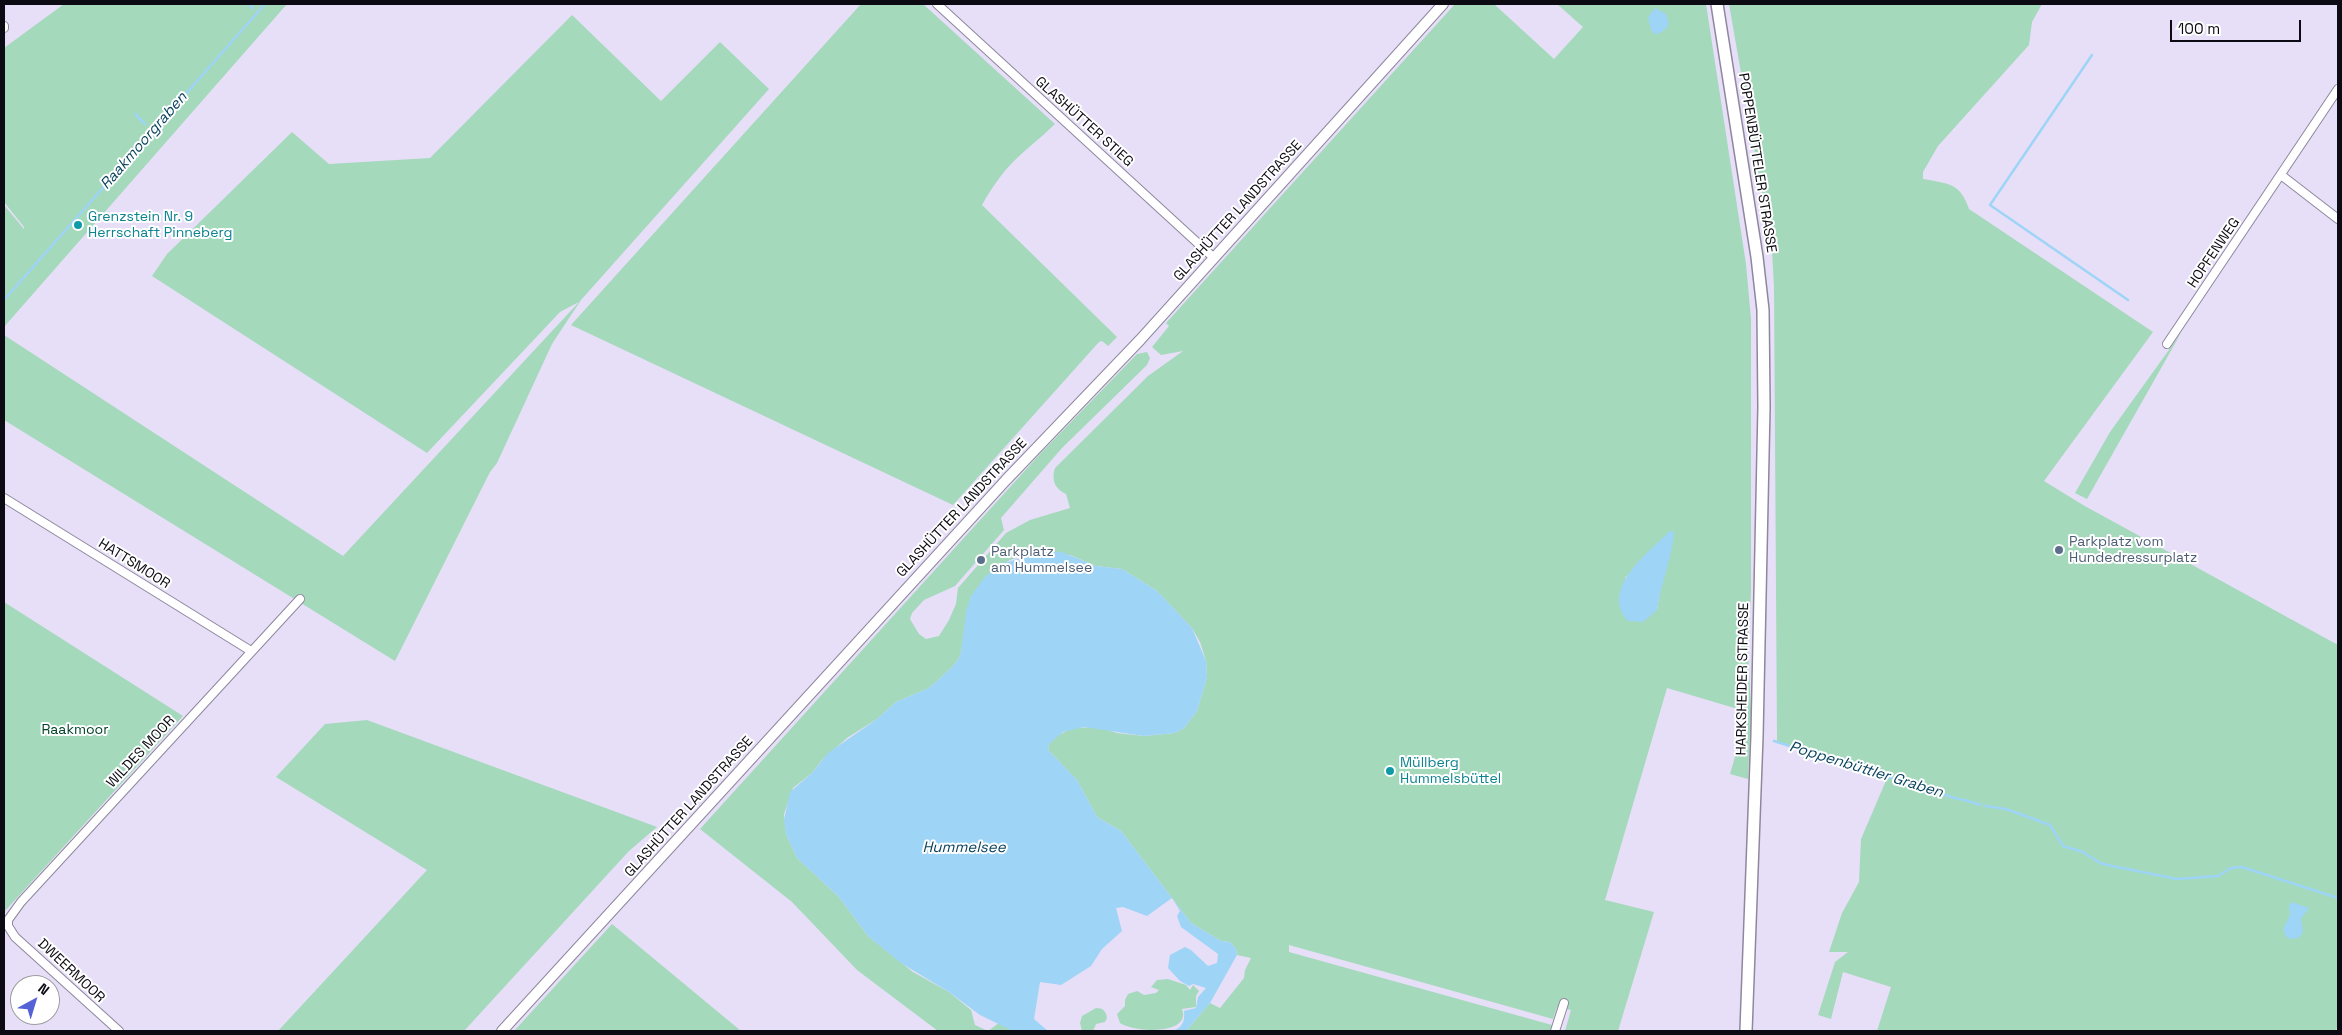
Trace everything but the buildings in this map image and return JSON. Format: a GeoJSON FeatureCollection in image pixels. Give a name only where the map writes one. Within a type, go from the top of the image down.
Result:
{"type":"FeatureCollection","features":[{"type":"Feature","properties":{"kind":"main road","name":"POPPENBÜTTELER STRASSE"},"geometry":{"type":"LineString","coordinates":[[1718,4],[1761,280],[1763,328]]}},
{"type":"Feature","properties":{"kind":"main road","name":"HARKSHEIDER STRASSE"},"geometry":{"type":"LineString","coordinates":[[1746,1031],[1758,726],[1764,417],[1763,328]]}},
{"type":"Feature","properties":{"kind":"street","name":"GLASHÜTTER STIEG"},"geometry":{"type":"LineString","coordinates":[[937,4],[1214,258]]}},
{"type":"Feature","properties":{"kind":"street","name":"GLASHÜTTER LANDSTRASSE"},"geometry":{"type":"LineString","coordinates":[[502,1031],[1000,487],[1140,340],[1443,4]]}},
{"type":"Feature","properties":{"kind":"street","name":"HOPFENWEG"},"geometry":{"type":"LineString","coordinates":[[2166,344],[2338,90]]}},
{"type":"Feature","properties":{"kind":"street"},"geometry":{"type":"LineString","coordinates":[[2281,175],[2338,219]]}},
{"type":"Feature","properties":{"kind":"street","name":"HATTSMOOR"},"geometry":{"type":"LineString","coordinates":[[4,498],[251,651]]}},
{"type":"Feature","properties":{"kind":"street","name":"WILDES MOOR"},"geometry":{"type":"LineString","coordinates":[[8,926],[8,920],[21,902],[300,599]]}},
{"type":"Feature","properties":{"kind":"street","name":"DWEERMOOR"},"geometry":{"type":"LineString","coordinates":[[8,926],[22,943],[119,1031]]}},
{"type":"Feature","properties":{"kind":"street"},"geometry":{"type":"LineString","coordinates":[[1555,1031],[1564,1003]]}},
{"type":"Feature","properties":{"kind":"green space"},"geometry":{"type":"Polygon","coordinates":[[[64,4],[287,4],[4,327],[4,205],[24,229],[24,227],[4,202],[4,48],[64,4]]]}},
{"type":"Feature","properties":{"kind":"green space"},"geometry":{"type":"Polygon","coordinates":[[[861,4],[923,4],[1055,124],[1009,166],[996,182],[982,205],[1117,337],[1108,346],[1102,341],[1099,342],[953,505],[571,325],[861,4]]]}},
{"type":"Feature","properties":{"kind":"green space"},"geometry":{"type":"Polygon","coordinates":[[[1455,4],[1494,4],[1554,59],[1583,27],[1557,4],[1706,4],[1746,264],[1751,319],[1751,594],[1748,646],[1751,712],[1748,779],[1730,774],[1748,712],[1667,688],[1605,900],[1654,912],[1618,1031],[1565,1031],[1571,1010],[1557,1007],[1553,1019],[1289,945],[1289,952],[1552,1025],[1551,1031],[1186,1031],[1210,1003],[1220,1008],[1244,978],[1245,970],[1251,958],[1237,955],[1236,949],[1230,942],[1221,941],[1191,923],[1121,831],[1097,817],[1077,780],[1048,750],[1049,744],[1056,736],[1073,728],[1098,727],[1117,733],[1144,736],[1175,733],[1184,728],[1197,711],[1207,677],[1206,661],[1200,642],[1192,628],[1157,591],[1122,569],[1096,566],[1070,555],[1031,553],[1010,560],[990,573],[971,596],[961,652],[958,660],[949,670],[929,688],[896,702],[877,719],[847,738],[822,760],[812,773],[793,788],[784,814],[786,834],[797,858],[839,897],[868,936],[913,972],[949,992],[971,1010],[975,1025],[988,1031],[938,1031],[857,970],[792,902],[700,829],[1040,454],[1137,354],[1147,352],[1150,358],[1147,365],[1062,448],[1001,518],[1004,530],[955,586],[924,600],[912,613],[910,619],[919,634],[926,639],[939,636],[956,604],[958,588],[1006,533],[1030,520],[1070,508],[1066,494],[1059,490],[1055,484],[1053,476],[1055,468],[1148,376],[1183,351],[1161,355],[1152,347],[1169,326],[1166,323],[1455,4]],[[1670,532],[1625,578],[1657,610],[1670,532]]]}},
{"type":"Feature","properties":{"kind":"green space"},"geometry":{"type":"Polygon","coordinates":[[[1729,4],[2042,4],[2032,22],[2029,45],[1938,146],[1923,172],[1923,179],[1946,184],[1957,189],[1962,194],[1969,209],[2153,332],[2044,481],[2083,505],[2338,645],[2338,1023],[2336,1031],[1877,1031],[1891,987],[1843,972],[1831,1019],[1818,1015],[1835,962],[1848,952],[1829,952],[1842,913],[1859,882],[1861,839],[1888,776],[1777,741],[1774,287],[1772,251],[1729,4]]]}},
{"type":"Feature","properties":{"kind":"green space"},"geometry":{"type":"Polygon","coordinates":[[[572,15],[661,101],[720,42],[769,89],[581,300],[552,344],[497,463],[490,472],[395,661],[4,420],[4,335],[343,556],[579,302],[560,312],[427,453],[152,276],[167,254],[292,132],[329,164],[430,158],[572,15]]]}},
{"type":"Feature","properties":{"kind":"green space"},"geometry":{"type":"Polygon","coordinates":[[[2181,333],[2087,499],[2075,493],[2110,432],[2181,333]]]}},
{"type":"Feature","properties":{"kind":"green space","name":"Raakmoor"},"geometry":{"type":"Polygon","coordinates":[[[4,602],[183,716],[4,912],[4,602]]]}},
{"type":"Feature","properties":{"kind":"green space"},"geometry":{"type":"Polygon","coordinates":[[[367,720],[657,827],[629,851],[464,1031],[278,1031],[427,870],[276,777],[325,724],[367,720]]]}},
{"type":"Feature","properties":{"kind":"green space"},"geometry":{"type":"Polygon","coordinates":[[[612,924],[741,1031],[514,1031],[612,924]]]}},
{"type":"Feature","properties":{"kind":"green space"},"geometry":{"type":"Polygon","coordinates":[[[1168,979],[1186,985],[1190,990],[1193,985],[1199,991],[1196,996],[1196,1007],[1182,1009],[1183,1017],[1179,1024],[1160,1030],[1149,1030],[1137,1029],[1120,1023],[1117,1014],[1125,1006],[1128,994],[1137,991],[1144,995],[1156,993],[1159,990],[1151,987],[1157,980],[1168,979]]]}},
{"type":"Feature","properties":{"kind":"green space"},"geometry":{"type":"Polygon","coordinates":[[[1096,1008],[1102,1009],[1105,1012],[1107,1018],[1105,1022],[1096,1024],[1093,1031],[1082,1031],[1080,1023],[1082,1016],[1096,1008]]]}},
{"type":"Feature","properties":{"kind":"green space"},"geometry":{"type":"Polygon","coordinates":[[[999,1023],[1013,1031],[988,1031],[999,1023]]]}},
{"type":"Feature","properties":{"kind":"water"},"geometry":{"type":"Polygon","coordinates":[[[1655,8],[1666,14],[1669,23],[1666,29],[1656,35],[1651,30],[1648,17],[1655,8]]]}},
{"type":"Feature","properties":{"kind":"water"},"geometry":{"type":"Polygon","coordinates":[[[1670,531],[1674,532],[1673,542],[1657,610],[1643,622],[1628,621],[1621,609],[1619,597],[1623,584],[1639,561],[1670,531]]]}},
{"type":"Feature","properties":{"kind":"water","name":"Hummelsee"},"geometry":{"type":"Polygon","coordinates":[[[1044,551],[1062,552],[1096,566],[1122,569],[1157,591],[1192,628],[1206,661],[1207,677],[1197,711],[1184,728],[1175,733],[1144,736],[1084,727],[1063,732],[1049,744],[1048,750],[1077,780],[1097,817],[1121,831],[1172,898],[1147,916],[1123,907],[1116,908],[1122,931],[1102,949],[1091,966],[1061,985],[1040,982],[1034,1019],[1048,1031],[1013,1031],[980,1015],[949,992],[901,963],[868,936],[839,897],[797,858],[786,834],[784,820],[790,792],[812,773],[828,753],[877,719],[896,702],[929,688],[958,660],[961,652],[966,612],[971,596],[985,577],[1001,564],[1044,551]]]}},
{"type":"Feature","properties":{"kind":"water"},"geometry":{"type":"Polygon","coordinates":[[[1172,898],[1191,923],[1221,941],[1230,942],[1236,949],[1237,955],[1210,1003],[1186,1031],[1173,1031],[1183,1023],[1184,1011],[1196,1008],[1198,997],[1206,988],[1193,984],[1189,986],[1180,981],[1168,968],[1170,955],[1185,947],[1191,950],[1208,966],[1217,963],[1218,954],[1181,927],[1177,916],[1180,911],[1172,898]]]}},
{"type":"Feature","properties":{"kind":"water"},"geometry":{"type":"Polygon","coordinates":[[[2292,902],[2309,908],[2301,919],[2303,932],[2299,938],[2290,939],[2286,937],[2283,929],[2290,915],[2289,905],[2292,902]]]}},
{"type":"Feature","properties":{"kind":"waterway"},"geometry":{"type":"LineString","coordinates":[[249,4],[253,8]]}},
{"type":"Feature","properties":{"kind":"waterway","name":"Raakmoorgraben"},"geometry":{"type":"LineString","coordinates":[[4,300],[265,4]]}},
{"type":"Feature","properties":{"kind":"waterway"},"geometry":{"type":"LineString","coordinates":[[2092,55],[1990,205],[2128,300]]}},
{"type":"Feature","properties":{"kind":"waterway"},"geometry":{"type":"LineString","coordinates":[[135,114],[145,124]]}},
{"type":"Feature","properties":{"kind":"waterway","name":"Poppenbüttler Graben"},"geometry":{"type":"LineString","coordinates":[[1774,741],[1958,799]]}},
{"type":"Feature","properties":{"kind":"waterway","name":"Poppenbüttler Graben"},"geometry":{"type":"LineString","coordinates":[[1961,799],[1981,805]]}},
{"type":"Feature","properties":{"kind":"waterway","name":"Poppenbüttler Graben"},"geometry":{"type":"LineString","coordinates":[[1985,806],[2006,809],[2050,825],[2063,846],[2083,852],[2100,863],[2177,879],[2218,876],[2231,868],[2242,867],[2338,898]]}},
{"type":"Feature","properties":{"kind":"place","name":"Grenzstein Nr. 9 Herrschaft Pinneberg"},"geometry":{"type":"Point","coordinates":[78,225]}},
{"type":"Feature","properties":{"kind":"place","name":"Parkplatz vom Hundedressurplatz"},"geometry":{"type":"Point","coordinates":[2059,550]}},
{"type":"Feature","properties":{"kind":"place","name":"Parkplatz am Hummelsee"},"geometry":{"type":"Point","coordinates":[981,560]}},
{"type":"Feature","properties":{"kind":"place","name":"Müllberg Hummelsbüttel"},"geometry":{"type":"Point","coordinates":[1390,771]}}]}
